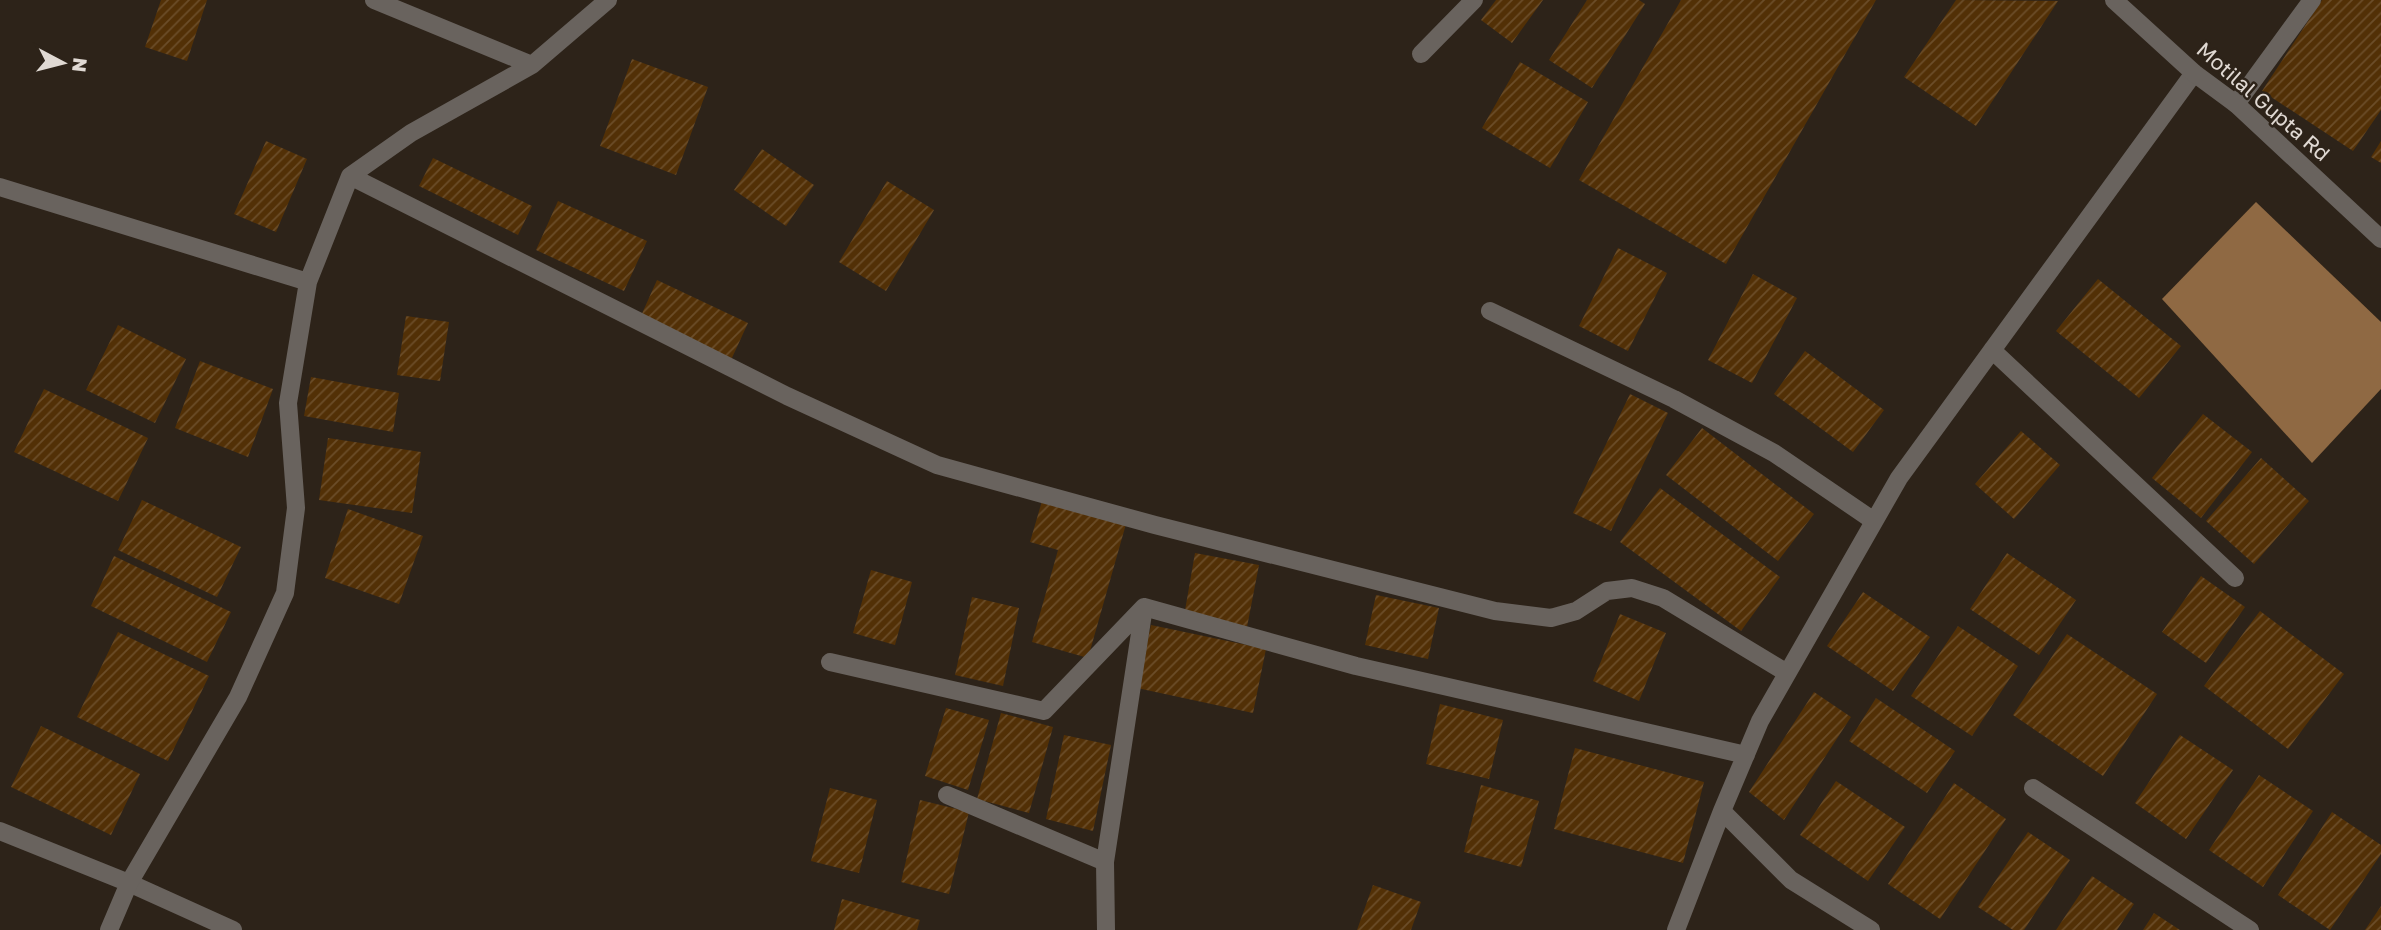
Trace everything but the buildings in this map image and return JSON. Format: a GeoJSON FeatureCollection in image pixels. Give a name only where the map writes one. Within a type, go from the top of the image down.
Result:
{"type":"FeatureCollection","features":[{"type":"Feature","properties":{"kind":"street"},"geometry":{"type":"LineString","coordinates":[[374,0],[532,65]]}},
{"type":"Feature","properties":{"kind":"street"},"geometry":{"type":"LineString","coordinates":[[109,930],[129,883],[238,697],[285,593],[296,508],[288,403],[308,282],[350,176],[411,133],[532,65],[608,0]]}},
{"type":"Feature","properties":{"kind":"street"},"geometry":{"type":"LineString","coordinates":[[1422,54],[1474,0]]}},
{"type":"Feature","properties":{"kind":"street","name":"Motilal Gupta Rd"},"geometry":{"type":"LineString","coordinates":[[2114,0],[2194,73],[2236,104],[2381,239]]}},
{"type":"Feature","properties":{"kind":"street"},"geometry":{"type":"LineString","coordinates":[[2236,104],[2312,0]]}},
{"type":"Feature","properties":{"kind":"street"},"geometry":{"type":"LineString","coordinates":[[1676,930],[1759,722],[1899,478],[2194,73]]}},
{"type":"Feature","properties":{"kind":"street"},"geometry":{"type":"LineString","coordinates":[[350,176],[787,396],[937,465],[1155,525],[1495,611],[1551,618],[1576,611],[1607,591],[1632,588],[1662,598],[1787,673]]}},
{"type":"Feature","properties":{"kind":"street"},"geometry":{"type":"LineString","coordinates":[[0,187],[308,282]]}},
{"type":"Feature","properties":{"kind":"street"},"geometry":{"type":"LineString","coordinates":[[1490,311],[1674,399],[1763,447],[1874,521]]}},
{"type":"Feature","properties":{"kind":"street"},"geometry":{"type":"LineString","coordinates":[[1992,350],[2235,578]]}},
{"type":"Feature","properties":{"kind":"street"},"geometry":{"type":"LineString","coordinates":[[1144,607],[1356,666],[1746,755]]}},
{"type":"Feature","properties":{"kind":"street"},"geometry":{"type":"LineString","coordinates":[[830,662],[1044,711],[1144,607]]}},
{"type":"Feature","properties":{"kind":"street"},"geometry":{"type":"LineString","coordinates":[[1106,930],[1105,862],[1144,607]]}},
{"type":"Feature","properties":{"kind":"street"},"geometry":{"type":"LineString","coordinates":[[2033,788],[2250,930]]}},
{"type":"Feature","properties":{"kind":"street"},"geometry":{"type":"LineString","coordinates":[[947,795],[1105,862]]}},
{"type":"Feature","properties":{"kind":"street"},"geometry":{"type":"LineString","coordinates":[[1722,811],[1791,880],[1871,930]]}},
{"type":"Feature","properties":{"kind":"street"},"geometry":{"type":"LineString","coordinates":[[0,831],[129,883],[233,930]]}},
{"type":"Feature","properties":{"kind":"shaded area"},"geometry":{"type":"Polygon","coordinates":[[[2256,202],[2381,322],[2381,389],[2312,463],[2162,299],[2256,202]]]}}]}
